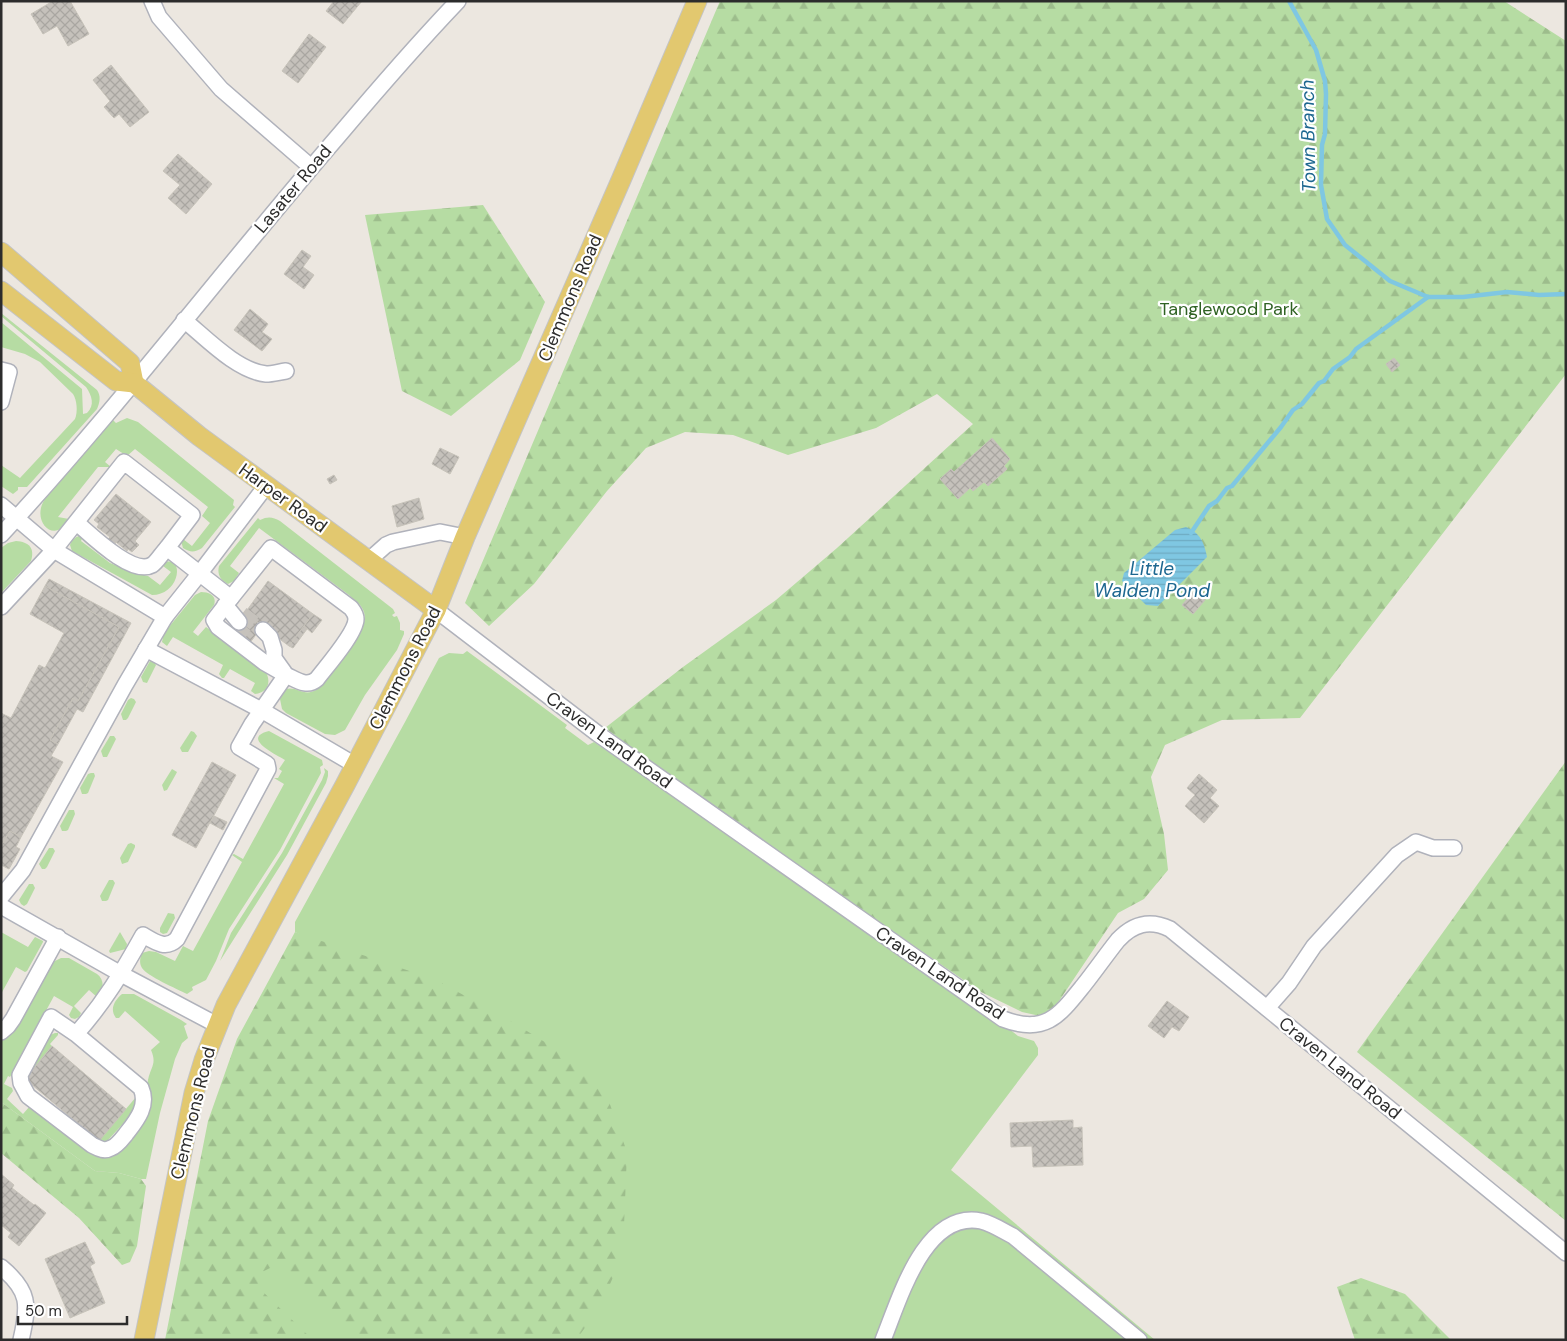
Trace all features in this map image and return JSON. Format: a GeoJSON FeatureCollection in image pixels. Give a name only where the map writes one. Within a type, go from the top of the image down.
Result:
{"type":"FeatureCollection","features":[{"type":"Feature","properties":{"kind":"main road","name":"Clemmons Road"},"geometry":{"type":"LineString","coordinates":[[144,1340],[194,1094],[217,1025],[256,947],[356,765],[436,610],[697,1]]}},
{"type":"Feature","properties":{"kind":"main road"},"geometry":{"type":"LineString","coordinates":[[1,252],[130,362],[134,383]]}},
{"type":"Feature","properties":{"kind":"main road","name":"Harper Road"},"geometry":{"type":"LineString","coordinates":[[1,291],[116,381],[134,383],[199,436],[436,610]]}},
{"type":"Feature","properties":{"kind":"street"},"geometry":{"type":"LineString","coordinates":[[152,1],[159,17],[221,89],[312,167]]}},
{"type":"Feature","properties":{"kind":"street","name":"Lasater Road"},"geometry":{"type":"LineString","coordinates":[[1,535],[134,383],[312,167],[390,76],[458,1]]}},
{"type":"Feature","properties":{"kind":"street"},"geometry":{"type":"LineString","coordinates":[[184,320],[233,360],[248,368],[268,374],[286,371]]}},
{"type":"Feature","properties":{"kind":"street"},"geometry":{"type":"LineString","coordinates":[[1,370],[9,372],[1,402]]}},
{"type":"Feature","properties":{"kind":"street"},"geometry":{"type":"LineString","coordinates":[[1,607],[77,523],[124,462],[192,515],[153,565],[143,567],[123,560],[77,523]]}},
{"type":"Feature","properties":{"kind":"street"},"geometry":{"type":"LineString","coordinates":[[1,897],[23,870],[165,617],[266,486]]}},
{"type":"Feature","properties":{"kind":"street"},"geometry":{"type":"LineString","coordinates":[[1,505],[54,550],[165,617]]}},
{"type":"Feature","properties":{"kind":"street"},"geometry":{"type":"LineString","coordinates":[[368,560],[386,545],[393,542],[440,532],[466,537]]}},
{"type":"Feature","properties":{"kind":"street"},"geometry":{"type":"LineString","coordinates":[[167,548],[200,573],[239,621]]}},
{"type":"Feature","properties":{"kind":"street"},"geometry":{"type":"LineString","coordinates":[[271,548],[351,608],[356,620],[349,636],[317,679],[313,682],[305,683],[286,675],[265,663],[218,627],[214,620],[271,548]]}},
{"type":"Feature","properties":{"kind":"street","name":"Craven Land Road"},"geometry":{"type":"LineString","coordinates":[[436,610],[598,734],[1003,1019],[1015,1024],[1028,1025],[1048,1021],[1059,1014],[1126,931],[1138,925],[1151,924],[1170,929],[1566,1253]]}},
{"type":"Feature","properties":{"kind":"street"},"geometry":{"type":"LineString","coordinates":[[258,635],[270,637],[274,658],[286,675]]}},
{"type":"Feature","properties":{"kind":"street"},"geometry":{"type":"LineString","coordinates":[[146,649],[262,711],[356,765]]}},
{"type":"Feature","properties":{"kind":"street"},"geometry":{"type":"LineString","coordinates":[[76,1034],[96,1012],[121,974],[143,935],[165,946],[172,944],[178,939],[268,769],[268,764],[239,747],[252,724],[286,675]]}},
{"type":"Feature","properties":{"kind":"street"},"geometry":{"type":"LineString","coordinates":[[1267,1008],[1289,983],[1314,946],[1397,856],[1416,842],[1433,848],[1454,848]]}},
{"type":"Feature","properties":{"kind":"street"},"geometry":{"type":"LineString","coordinates":[[1,906],[121,974],[217,1025]]}},
{"type":"Feature","properties":{"kind":"street"},"geometry":{"type":"LineString","coordinates":[[1,1032],[13,1019],[58,937]]}},
{"type":"Feature","properties":{"kind":"street"},"geometry":{"type":"LineString","coordinates":[[51,1017],[76,1034],[137,1084],[143,1092],[144,1101],[133,1125],[120,1142],[108,1149],[100,1149],[92,1145],[28,1096],[21,1083],[20,1075],[51,1017]]}},
{"type":"Feature","properties":{"kind":"street"},"geometry":{"type":"LineString","coordinates":[[883,1340],[913,1269],[925,1248],[939,1233],[951,1225],[966,1221],[981,1221],[1013,1236],[1138,1340]]}},
{"type":"Feature","properties":{"kind":"street"},"geometry":{"type":"LineString","coordinates":[[1,1267],[13,1277],[26,1299],[22,1340]]}},
{"type":"Feature","properties":{"kind":"green space","name":"Tanglewood Park"},"geometry":{"type":"Polygon","coordinates":[[[720,1],[1504,1],[1566,41],[1566,374],[1300,718],[1222,720],[1165,745],[1151,777],[1164,834],[1168,870],[1144,899],[1118,913],[1055,1007],[1040,1016],[1022,1012],[981,992],[711,806],[605,728],[683,667],[776,600],[837,548],[973,424],[937,394],[876,428],[788,455],[733,435],[685,432],[646,448],[607,491],[534,584],[489,626],[465,603],[720,1]]]}},
{"type":"Feature","properties":{"kind":"green space"},"geometry":{"type":"Polygon","coordinates":[[[483,205],[545,302],[520,360],[451,416],[402,391],[365,215],[483,205]]]}},
{"type":"Feature","properties":{"kind":"green space"},"geometry":{"type":"Polygon","coordinates":[[[1,313],[97,390],[100,397],[97,409],[27,487],[18,487],[18,490],[13,494],[1,486],[1,465],[20,478],[75,419],[77,406],[73,394],[40,362],[25,354],[1,347],[1,322],[82,389],[83,414],[90,410],[92,400],[86,387],[1,316],[1,313]]]}},
{"type":"Feature","properties":{"kind":"green space"},"geometry":{"type":"Polygon","coordinates":[[[127,418],[138,422],[234,500],[233,505],[235,507],[202,548],[188,551],[183,548],[181,541],[183,539],[192,546],[210,523],[202,516],[208,507],[135,449],[127,456],[116,449],[105,462],[111,467],[98,467],[58,517],[69,519],[63,527],[51,530],[42,522],[40,515],[41,507],[45,499],[113,420],[116,423],[127,418]]]}},
{"type":"Feature","properties":{"kind":"green space"},"geometry":{"type":"Polygon","coordinates":[[[258,518],[260,520],[270,518],[280,521],[393,609],[395,613],[392,615],[394,617],[397,616],[400,630],[404,631],[397,650],[365,695],[345,730],[335,735],[325,734],[286,713],[282,709],[280,699],[286,689],[312,692],[326,681],[360,633],[364,618],[363,609],[349,595],[259,528],[230,566],[239,573],[234,581],[228,584],[223,581],[218,572],[219,566],[258,518]]]}},
{"type":"Feature","properties":{"kind":"green space"},"geometry":{"type":"Polygon","coordinates":[[[82,535],[81,541],[110,563],[148,576],[160,585],[171,572],[163,566],[163,563],[170,562],[175,564],[177,575],[174,582],[169,589],[152,595],[72,551],[70,545],[72,541],[82,535]]]}},
{"type":"Feature","properties":{"kind":"green space"},"geometry":{"type":"Polygon","coordinates":[[[16,541],[30,546],[32,553],[31,561],[1,593],[1,548],[8,543],[16,541]]]}},
{"type":"Feature","properties":{"kind":"green space"},"geometry":{"type":"Polygon","coordinates":[[[201,592],[212,595],[215,602],[193,632],[198,636],[206,627],[265,671],[268,686],[263,691],[255,694],[251,691],[255,683],[230,669],[222,678],[219,674],[223,665],[173,637],[167,646],[162,642],[164,633],[195,595],[201,592]]]}},
{"type":"Feature","properties":{"kind":"green space"},"geometry":{"type":"Polygon","coordinates":[[[467,651],[567,725],[565,728],[588,745],[594,742],[805,885],[1018,1036],[1034,1041],[1038,1048],[1038,1055],[951,1170],[1155,1340],[176,1340],[303,936],[295,932],[295,922],[439,658],[449,653],[463,654],[467,651]]]}},
{"type":"Feature","properties":{"kind":"green space"},"geometry":{"type":"Polygon","coordinates":[[[150,661],[156,665],[147,683],[143,682],[141,677],[150,661]]]}},
{"type":"Feature","properties":{"kind":"green space"},"geometry":{"type":"Polygon","coordinates":[[[131,698],[136,702],[128,718],[123,720],[121,714],[131,698]]]}},
{"type":"Feature","properties":{"kind":"green space"},"geometry":{"type":"Polygon","coordinates":[[[191,731],[197,736],[188,752],[182,752],[180,748],[191,731]]]}},
{"type":"Feature","properties":{"kind":"green space"},"geometry":{"type":"Polygon","coordinates":[[[269,731],[322,760],[321,773],[280,850],[229,929],[206,980],[192,987],[193,990],[187,994],[145,971],[140,964],[141,955],[149,951],[156,952],[175,961],[183,946],[193,951],[242,862],[232,855],[234,854],[243,859],[284,784],[274,778],[278,778],[282,771],[279,769],[285,760],[259,742],[258,738],[261,734],[269,731]]]}},
{"type":"Feature","properties":{"kind":"green space"},"geometry":{"type":"Polygon","coordinates":[[[110,736],[114,736],[116,739],[107,757],[103,757],[101,751],[110,736]]]}},
{"type":"Feature","properties":{"kind":"green space"},"geometry":{"type":"Polygon","coordinates":[[[1566,761],[1566,1221],[1357,1052],[1566,761]]]}},
{"type":"Feature","properties":{"kind":"green space"},"geometry":{"type":"Polygon","coordinates":[[[324,768],[328,771],[326,783],[287,855],[220,961],[231,933],[282,853],[322,780],[325,772],[324,768]]]}},
{"type":"Feature","properties":{"kind":"green space"},"geometry":{"type":"Polygon","coordinates":[[[172,769],[177,772],[167,790],[164,791],[162,785],[172,769]]]}},
{"type":"Feature","properties":{"kind":"green space"},"geometry":{"type":"Polygon","coordinates":[[[94,773],[95,776],[88,793],[82,794],[80,788],[88,774],[94,773]]]}},
{"type":"Feature","properties":{"kind":"green space"},"geometry":{"type":"Polygon","coordinates":[[[69,810],[74,810],[75,814],[68,830],[62,831],[60,826],[69,810]]]}},
{"type":"Feature","properties":{"kind":"green space"},"geometry":{"type":"Polygon","coordinates":[[[131,843],[135,847],[128,862],[122,864],[120,858],[128,844],[131,843]]]}},
{"type":"Feature","properties":{"kind":"green space"},"geometry":{"type":"Polygon","coordinates":[[[49,848],[53,848],[55,851],[47,867],[42,869],[39,864],[49,848]]]}},
{"type":"Feature","properties":{"kind":"green space"},"geometry":{"type":"Polygon","coordinates":[[[109,880],[113,880],[115,883],[108,900],[102,901],[100,896],[109,880]]]}},
{"type":"Feature","properties":{"kind":"green space"},"geometry":{"type":"Polygon","coordinates":[[[29,884],[33,884],[35,888],[27,904],[24,906],[19,900],[29,884]]]}},
{"type":"Feature","properties":{"kind":"green space"},"geometry":{"type":"Polygon","coordinates":[[[168,913],[174,914],[175,918],[167,933],[163,934],[160,932],[160,928],[168,913]]]}},
{"type":"Feature","properties":{"kind":"green space"},"geometry":{"type":"Polygon","coordinates":[[[1,932],[28,947],[35,937],[43,942],[27,971],[25,972],[16,967],[1,994],[1,932]]]}},
{"type":"Feature","properties":{"kind":"green space"},"geometry":{"type":"Polygon","coordinates":[[[120,932],[127,944],[126,949],[110,953],[109,951],[120,932]]]}},
{"type":"Feature","properties":{"kind":"green space"},"geometry":{"type":"Polygon","coordinates":[[[295,932],[436,980],[509,1020],[569,1057],[607,1096],[627,1152],[624,1226],[614,1275],[600,1307],[576,1340],[363,1340],[307,1297],[276,1265],[256,1275],[260,1289],[313,1340],[165,1340],[208,1121],[237,1039],[295,932]]]}},
{"type":"Feature","properties":{"kind":"green space"},"geometry":{"type":"Polygon","coordinates":[[[61,958],[69,958],[100,976],[103,985],[101,991],[97,997],[89,990],[74,1006],[81,1013],[75,1019],[69,1015],[73,1007],[54,996],[10,1077],[8,1076],[4,1084],[12,1088],[13,1091],[7,1099],[23,1114],[30,1106],[98,1157],[107,1158],[115,1155],[130,1142],[146,1115],[149,1104],[148,1080],[153,1062],[151,1050],[160,1042],[125,1011],[119,1018],[116,1018],[113,1011],[115,1002],[122,994],[134,994],[181,1020],[187,1024],[184,1026],[188,1038],[182,1043],[175,1059],[160,1113],[146,1179],[119,1173],[95,1171],[1,1102],[1,1041],[13,1032],[48,968],[53,962],[61,958]]]}},
{"type":"Feature","properties":{"kind":"green space"},"geometry":{"type":"Polygon","coordinates":[[[58,1033],[58,1035],[50,1044],[52,1046],[25,1079],[48,1036],[58,1033]]]}},
{"type":"Feature","properties":{"kind":"green space"},"geometry":{"type":"Polygon","coordinates":[[[136,1097],[137,1105],[122,1125],[107,1141],[99,1141],[136,1097]]]}},
{"type":"Feature","properties":{"kind":"green space"},"geometry":{"type":"Polygon","coordinates":[[[1,1102],[95,1171],[119,1173],[141,1179],[146,1186],[137,1246],[130,1262],[122,1265],[79,1218],[1,1153],[1,1102]]]}},
{"type":"Feature","properties":{"kind":"green space"},"geometry":{"type":"Polygon","coordinates":[[[1361,1278],[1405,1294],[1451,1340],[1355,1340],[1337,1287],[1361,1278]]]}},
{"type":"Feature","properties":{"kind":"water","name":"Little Walden Pond"},"geometry":{"type":"Polygon","coordinates":[[[1186,527],[1195,532],[1201,539],[1207,557],[1158,606],[1146,605],[1122,581],[1124,573],[1175,530],[1186,527]]]}},
{"type":"Feature","properties":{"kind":"building"},"geometry":{"type":"Polygon","coordinates":[[[53,1],[70,1],[89,34],[68,46],[57,26],[43,34],[31,14],[53,1]]]}},
{"type":"Feature","properties":{"kind":"building"},"geometry":{"type":"Polygon","coordinates":[[[334,1],[362,1],[343,24],[326,11],[334,1]]]}},
{"type":"Feature","properties":{"kind":"building"},"geometry":{"type":"Polygon","coordinates":[[[309,34],[326,47],[298,83],[282,71],[309,34]]]}},
{"type":"Feature","properties":{"kind":"building"},"geometry":{"type":"Polygon","coordinates":[[[111,65],[149,112],[130,127],[119,114],[114,118],[104,107],[110,101],[93,80],[111,65]]]}},
{"type":"Feature","properties":{"kind":"building"},"geometry":{"type":"Polygon","coordinates":[[[178,154],[212,184],[186,214],[168,198],[180,185],[163,171],[178,154]]]}},
{"type":"Feature","properties":{"kind":"building"},"geometry":{"type":"Polygon","coordinates":[[[302,250],[311,256],[303,267],[314,275],[304,289],[284,274],[302,250]]]}},
{"type":"Feature","properties":{"kind":"building"},"geometry":{"type":"Polygon","coordinates":[[[250,309],[268,324],[262,332],[272,339],[262,351],[234,330],[250,309]]]}},
{"type":"Feature","properties":{"kind":"building"},"geometry":{"type":"Polygon","coordinates":[[[1394,358],[1400,365],[1392,372],[1386,364],[1394,358]]]}},
{"type":"Feature","properties":{"kind":"building"},"geometry":{"type":"Polygon","coordinates":[[[992,438],[1010,459],[1004,466],[1007,469],[988,486],[984,482],[973,491],[970,488],[958,499],[940,479],[951,469],[954,472],[992,438]]]}},
{"type":"Feature","properties":{"kind":"building"},"geometry":{"type":"Polygon","coordinates":[[[440,448],[459,457],[450,474],[432,464],[440,448]]]}},
{"type":"Feature","properties":{"kind":"building"},"geometry":{"type":"Polygon","coordinates":[[[334,475],[337,480],[330,484],[327,479],[334,475]]]}},
{"type":"Feature","properties":{"kind":"building"},"geometry":{"type":"Polygon","coordinates":[[[116,494],[151,522],[135,541],[139,545],[132,552],[128,549],[127,551],[116,542],[115,544],[108,539],[110,537],[97,527],[99,524],[94,520],[116,494]]]}},
{"type":"Feature","properties":{"kind":"building"},"geometry":{"type":"Polygon","coordinates":[[[419,498],[424,519],[397,527],[392,506],[419,498]]]}},
{"type":"Feature","properties":{"kind":"building"},"geometry":{"type":"Polygon","coordinates":[[[49,579],[131,623],[83,712],[77,709],[58,744],[50,740],[73,698],[78,701],[119,627],[45,586],[49,579]]]}},
{"type":"Feature","properties":{"kind":"building"},"geometry":{"type":"Polygon","coordinates":[[[268,581],[313,614],[289,646],[245,613],[268,581]]]}},
{"type":"Feature","properties":{"kind":"building"},"geometry":{"type":"Polygon","coordinates":[[[45,586],[119,627],[78,701],[73,698],[50,740],[58,744],[51,756],[63,762],[21,837],[10,831],[1,846],[1,713],[11,718],[39,665],[45,668],[64,633],[30,614],[45,586]]]}},
{"type":"Feature","properties":{"kind":"building"},"geometry":{"type":"Polygon","coordinates":[[[1194,591],[1205,600],[1193,614],[1182,605],[1194,591]]]}},
{"type":"Feature","properties":{"kind":"building"},"geometry":{"type":"Polygon","coordinates":[[[245,613],[265,628],[261,628],[246,648],[230,637],[245,617],[243,615],[245,613]]]}},
{"type":"Feature","properties":{"kind":"building"},"geometry":{"type":"Polygon","coordinates":[[[313,614],[322,620],[312,633],[304,626],[313,614]]]}},
{"type":"Feature","properties":{"kind":"building"},"geometry":{"type":"Polygon","coordinates":[[[304,626],[307,629],[293,648],[289,646],[304,626]]]}},
{"type":"Feature","properties":{"kind":"building"},"geometry":{"type":"Polygon","coordinates":[[[212,762],[236,775],[196,848],[172,835],[212,762]]]}},
{"type":"Feature","properties":{"kind":"building"},"geometry":{"type":"Polygon","coordinates":[[[1199,774],[1217,790],[1210,798],[1219,806],[1204,823],[1185,806],[1195,795],[1187,788],[1199,774]]]}},
{"type":"Feature","properties":{"kind":"building"},"geometry":{"type":"Polygon","coordinates":[[[214,816],[227,822],[223,830],[210,823],[214,816]]]}},
{"type":"Feature","properties":{"kind":"building"},"geometry":{"type":"Polygon","coordinates":[[[10,831],[21,837],[16,847],[20,849],[9,869],[1,865],[1,846],[10,831]]]}},
{"type":"Feature","properties":{"kind":"building"},"geometry":{"type":"Polygon","coordinates":[[[1167,1001],[1189,1017],[1179,1031],[1172,1027],[1164,1038],[1148,1026],[1167,1001]]]}},
{"type":"Feature","properties":{"kind":"building"},"geometry":{"type":"Polygon","coordinates":[[[52,1046],[126,1109],[99,1141],[25,1079],[52,1046]]]}},
{"type":"Feature","properties":{"kind":"building"},"geometry":{"type":"Polygon","coordinates":[[[1073,1120],[1073,1128],[1082,1127],[1083,1165],[1033,1167],[1032,1146],[1011,1147],[1010,1123],[1073,1120]]]}},
{"type":"Feature","properties":{"kind":"building"},"geometry":{"type":"Polygon","coordinates":[[[1,1174],[14,1185],[12,1188],[46,1213],[19,1246],[8,1237],[11,1233],[1,1225],[1,1174]]]}},
{"type":"Feature","properties":{"kind":"building"},"geometry":{"type":"Polygon","coordinates":[[[85,1242],[95,1263],[90,1266],[105,1303],[70,1318],[45,1259],[85,1242]]]}},
{"type":"Feature","properties":{"kind":"waterway","name":"Town Branch"},"geometry":{"type":"LineString","coordinates":[[1289,1],[1316,50],[1325,81],[1325,134],[1322,145],[1321,185],[1327,219],[1345,245],[1390,281],[1428,297],[1463,297],[1507,292],[1539,295],[1566,294]]}},
{"type":"Feature","properties":{"kind":"waterway"},"geometry":{"type":"LineString","coordinates":[[1191,533],[1209,506],[1217,501],[1227,488],[1232,486],[1293,410],[1302,404],[1333,369],[1350,357],[1356,349],[1428,297]]}},
{"type":"Feature","properties":{"kind":"tunnel"},"geometry":{"type":"LineString","coordinates":[[242,614],[263,630]]}},
{"type":"Feature","properties":{"kind":"tunnel"},"geometry":{"type":"LineString","coordinates":[[234,628],[253,641]]}}]}
